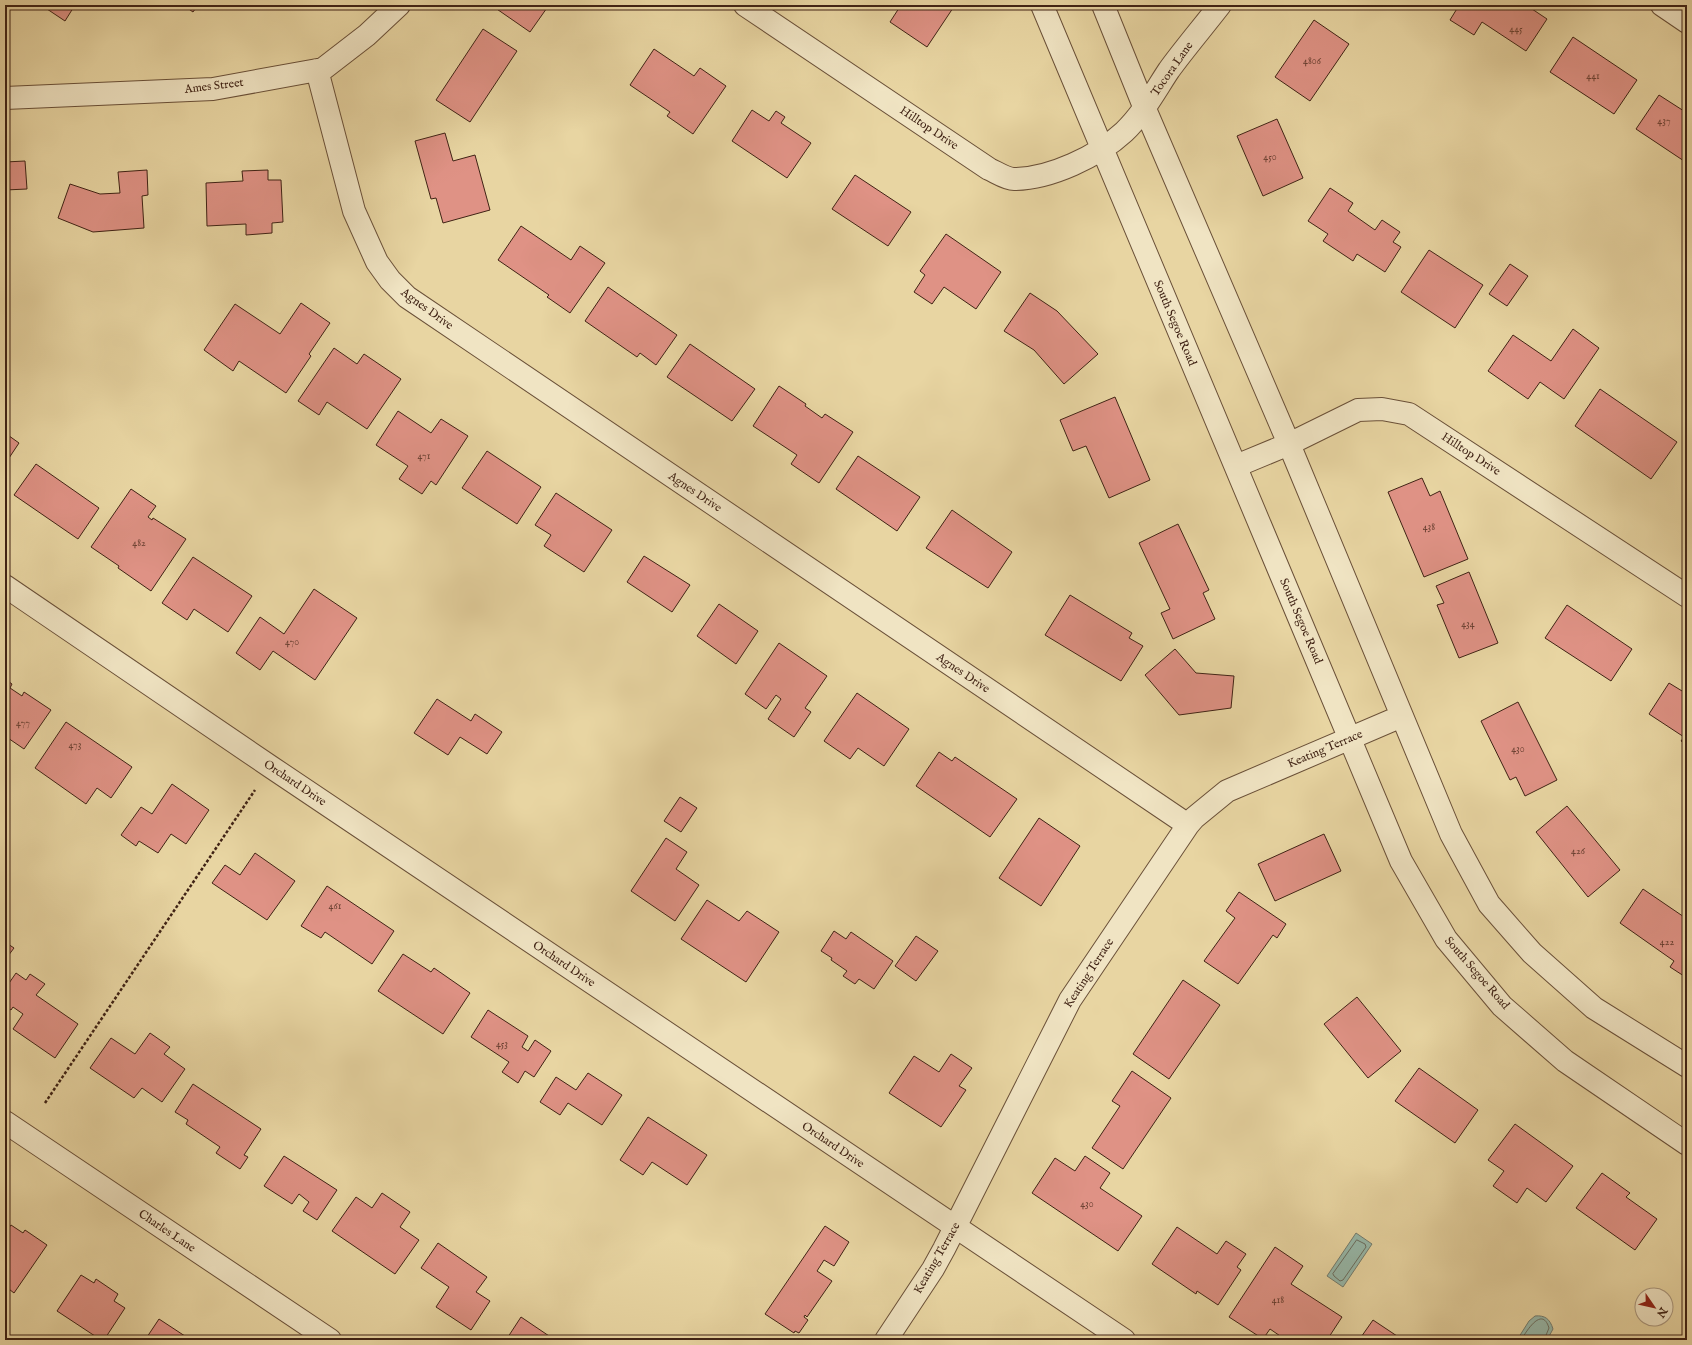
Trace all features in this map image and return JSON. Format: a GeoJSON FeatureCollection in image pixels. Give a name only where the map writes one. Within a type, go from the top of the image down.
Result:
{"type":"FeatureCollection","features":[{"type":"Feature","properties":{"kind":"street","name":"Ames Street"},"geometry":{"type":"LineString","coordinates":[[5,98],[213,89],[322,69],[367,36],[399,5]]}},
{"type":"Feature","properties":{"kind":"street","name":"Hilltop Drive"},"geometry":{"type":"LineString","coordinates":[[745,5],[989,169],[1013,179],[1042,175],[1072,165],[1102,148],[1124,132]]}},
{"type":"Feature","properties":{"kind":"street","name":"South Segoe Road"},"geometry":{"type":"LineString","coordinates":[[1042,5],[1401,860],[1446,939],[1502,1006],[1565,1061],[1687,1144]]}},
{"type":"Feature","properties":{"kind":"street"},"geometry":{"type":"LineString","coordinates":[[1103,5],[1145,109],[1290,444],[1451,834],[1489,904],[1532,953],[1594,1008],[1687,1066]]}},
{"type":"Feature","properties":{"kind":"street","name":"Tocora Lane"},"geometry":{"type":"LineString","coordinates":[[1124,132],[1145,109],[1170,70],[1220,5]]}},
{"type":"Feature","properties":{"kind":"street"},"geometry":{"type":"LineString","coordinates":[[1662,5],[1687,22]]}},
{"type":"Feature","properties":{"kind":"street","name":"Agnes Drive"},"geometry":{"type":"LineString","coordinates":[[317,70],[354,211],[377,262],[390,280],[407,297],[1188,825]]}},
{"type":"Feature","properties":{"kind":"street","name":"Hilltop Drive"},"geometry":{"type":"LineString","coordinates":[[1236,466],[1290,444],[1358,410],[1382,409],[1409,414],[1687,596]]}},
{"type":"Feature","properties":{"kind":"street","name":"Orchard Drive"},"geometry":{"type":"LineString","coordinates":[[5,586],[284,776],[1124,1340]]}},
{"type":"Feature","properties":{"kind":"street","name":"Keating Terrace"},"geometry":{"type":"LineString","coordinates":[[886,1340],[933,1269],[956,1228],[1070,1000],[1188,825],[1194,818],[1227,791],[1402,716]]}},
{"type":"Feature","properties":{"kind":"street","name":"Charles Lane"},"geometry":{"type":"LineString","coordinates":[[5,1122],[330,1340]]}},
{"type":"Feature","properties":{"kind":"path"},"geometry":{"type":"LineString","coordinates":[[44,1103],[255,790]]}},
{"type":"Feature","properties":{"kind":"water"},"geometry":{"type":"Polygon","coordinates":[[[1356,1233],[1372,1244],[1343,1287],[1327,1276],[1356,1233]]]}},
{"type":"Feature","properties":{"kind":"water"},"geometry":{"type":"Polygon","coordinates":[[[1535,1316],[1547,1318],[1553,1329],[1547,1340],[1517,1340],[1529,1321],[1535,1316]]]}},
{"type":"Feature","properties":{"kind":"building"},"geometry":{"type":"Polygon","coordinates":[[[41,5],[75,5],[65,21],[41,5]]]}},
{"type":"Feature","properties":{"kind":"building"},"geometry":{"type":"Polygon","coordinates":[[[183,5],[198,5],[193,12],[183,5]]]}},
{"type":"Feature","properties":{"kind":"building"},"geometry":{"type":"Polygon","coordinates":[[[491,5],[549,5],[530,32],[491,5]]]}},
{"type":"Feature","properties":{"kind":"building"},"geometry":{"type":"Polygon","coordinates":[[[901,5],[955,5],[927,47],[890,22],[901,5]]]}},
{"type":"Feature","properties":{"kind":"building"},"geometry":{"type":"Polygon","coordinates":[[[1455,5],[1526,5],[1547,19],[1526,51],[1482,22],[1474,35],[1450,20],[1458,7],[1455,5]]]}},
{"type":"Feature","properties":{"kind":"building"},"geometry":{"type":"Polygon","coordinates":[[[1314,20],[1349,44],[1310,101],[1275,77],[1314,20]]]}},
{"type":"Feature","properties":{"kind":"building"},"geometry":{"type":"Polygon","coordinates":[[[483,29],[517,51],[470,122],[436,100],[483,29]]]}},
{"type":"Feature","properties":{"kind":"building"},"geometry":{"type":"Polygon","coordinates":[[[1573,37],[1637,80],[1614,114],[1550,72],[1573,37]]]}},
{"type":"Feature","properties":{"kind":"building"},"geometry":{"type":"Polygon","coordinates":[[[654,49],[694,76],[700,68],[726,86],[693,134],[667,116],[670,112],[630,85],[654,49]]]}},
{"type":"Feature","properties":{"kind":"building"},"geometry":{"type":"Polygon","coordinates":[[[1659,95],[1687,113],[1687,163],[1636,129],[1659,95]]]}},
{"type":"Feature","properties":{"kind":"building"},"geometry":{"type":"Polygon","coordinates":[[[752,110],[769,121],[776,111],[785,117],[781,123],[811,143],[787,178],[732,141],[752,110]]]}},
{"type":"Feature","properties":{"kind":"building"},"geometry":{"type":"Polygon","coordinates":[[[1277,119],[1303,178],[1263,196],[1237,136],[1277,119]]]}},
{"type":"Feature","properties":{"kind":"building"},"geometry":{"type":"Polygon","coordinates":[[[445,133],[453,161],[475,155],[490,210],[443,223],[436,198],[431,199],[415,141],[445,133]]]}},
{"type":"Feature","properties":{"kind":"building"},"geometry":{"type":"Polygon","coordinates":[[[25,161],[27,189],[5,190],[5,162],[25,161]]]}},
{"type":"Feature","properties":{"kind":"building"},"geometry":{"type":"Polygon","coordinates":[[[147,170],[148,195],[142,196],[144,228],[93,232],[58,218],[70,184],[100,194],[120,193],[118,172],[147,170]]]}},
{"type":"Feature","properties":{"kind":"building"},"geometry":{"type":"Polygon","coordinates":[[[268,170],[268,180],[281,180],[283,222],[272,223],[272,233],[246,235],[246,224],[207,226],[206,183],[243,181],[242,171],[268,170]]]}},
{"type":"Feature","properties":{"kind":"building"},"geometry":{"type":"Polygon","coordinates":[[[855,175],[911,212],[888,246],[832,209],[855,175]]]}},
{"type":"Feature","properties":{"kind":"building"},"geometry":{"type":"Polygon","coordinates":[[[1330,188],[1353,203],[1348,211],[1375,230],[1382,220],[1400,232],[1393,242],[1401,247],[1385,272],[1357,254],[1353,261],[1323,241],[1328,234],[1308,221],[1330,188]]]}},
{"type":"Feature","properties":{"kind":"building"},"geometry":{"type":"Polygon","coordinates":[[[521,226],[571,260],[580,246],[605,263],[570,313],[547,297],[549,295],[498,260],[521,226]]]}},
{"type":"Feature","properties":{"kind":"building"},"geometry":{"type":"Polygon","coordinates":[[[946,234],[1001,272],[976,309],[944,287],[932,304],[914,292],[925,275],[920,271],[946,234]]]}},
{"type":"Feature","properties":{"kind":"building"},"geometry":{"type":"Polygon","coordinates":[[[1429,250],[1483,285],[1455,328],[1401,292],[1429,250]]]}},
{"type":"Feature","properties":{"kind":"building"},"geometry":{"type":"Polygon","coordinates":[[[1510,264],[1528,276],[1507,306],[1489,294],[1510,264]]]}},
{"type":"Feature","properties":{"kind":"building"},"geometry":{"type":"Polygon","coordinates":[[[608,287],[677,335],[656,365],[640,353],[637,357],[585,321],[608,287]]]}},
{"type":"Feature","properties":{"kind":"building"},"geometry":{"type":"Polygon","coordinates":[[[1030,293],[1057,311],[1098,354],[1064,384],[1034,350],[1004,331],[1030,293]]]}},
{"type":"Feature","properties":{"kind":"building"},"geometry":{"type":"Polygon","coordinates":[[[301,303],[330,323],[309,354],[311,356],[286,393],[239,361],[233,371],[204,350],[235,304],[280,334],[301,303]]]}},
{"type":"Feature","properties":{"kind":"building"},"geometry":{"type":"Polygon","coordinates":[[[1573,329],[1599,348],[1564,399],[1540,382],[1528,399],[1488,371],[1513,335],[1551,361],[1573,329]]]}},
{"type":"Feature","properties":{"kind":"building"},"geometry":{"type":"Polygon","coordinates":[[[690,344],[755,389],[732,421],[667,377],[690,344]]]}},
{"type":"Feature","properties":{"kind":"building"},"geometry":{"type":"Polygon","coordinates":[[[334,348],[357,364],[364,354],[401,379],[367,429],[327,402],[319,415],[298,401],[334,348]]]}},
{"type":"Feature","properties":{"kind":"building"},"geometry":{"type":"Polygon","coordinates":[[[779,386],[806,404],[805,406],[822,418],[825,414],[853,432],[819,483],[791,464],[797,455],[753,426],[779,386]]]}},
{"type":"Feature","properties":{"kind":"building"},"geometry":{"type":"Polygon","coordinates":[[[1600,389],[1677,442],[1651,479],[1575,426],[1600,389]]]}},
{"type":"Feature","properties":{"kind":"building"},"geometry":{"type":"Polygon","coordinates":[[[1115,397],[1150,480],[1109,498],[1086,446],[1073,451],[1060,420],[1115,397]]]}},
{"type":"Feature","properties":{"kind":"building"},"geometry":{"type":"Polygon","coordinates":[[[398,411],[431,433],[441,419],[468,436],[436,485],[431,481],[422,494],[399,479],[408,466],[376,445],[398,411]]]}},
{"type":"Feature","properties":{"kind":"building"},"geometry":{"type":"Polygon","coordinates":[[[5,433],[19,443],[5,464],[5,433]]]}},
{"type":"Feature","properties":{"kind":"building"},"geometry":{"type":"Polygon","coordinates":[[[487,451],[541,487],[517,524],[462,488],[487,451]]]}},
{"type":"Feature","properties":{"kind":"building"},"geometry":{"type":"Polygon","coordinates":[[[858,456],[920,497],[897,531],[836,489],[858,456]]]}},
{"type":"Feature","properties":{"kind":"building"},"geometry":{"type":"Polygon","coordinates":[[[36,464],[99,508],[78,539],[14,495],[36,464]]]}},
{"type":"Feature","properties":{"kind":"building"},"geometry":{"type":"Polygon","coordinates":[[[1422,478],[1430,496],[1440,491],[1468,559],[1424,577],[1388,492],[1422,478]]]}},
{"type":"Feature","properties":{"kind":"building"},"geometry":{"type":"Polygon","coordinates":[[[131,489],[156,506],[148,517],[152,520],[153,518],[186,539],[151,591],[118,568],[119,566],[91,547],[131,489]]]}},
{"type":"Feature","properties":{"kind":"building"},"geometry":{"type":"Polygon","coordinates":[[[556,493],[612,530],[584,572],[544,546],[551,535],[535,525],[556,493]]]}},
{"type":"Feature","properties":{"kind":"building"},"geometry":{"type":"Polygon","coordinates":[[[952,510],[1012,552],[988,588],[926,548],[952,510]]]}},
{"type":"Feature","properties":{"kind":"building"},"geometry":{"type":"Polygon","coordinates":[[[1178,524],[1209,590],[1203,593],[1215,619],[1173,639],[1161,613],[1170,609],[1139,543],[1178,524]]]}},
{"type":"Feature","properties":{"kind":"building"},"geometry":{"type":"Polygon","coordinates":[[[644,556],[690,585],[672,612],[627,582],[644,556]]]}},
{"type":"Feature","properties":{"kind":"building"},"geometry":{"type":"Polygon","coordinates":[[[193,557],[252,596],[228,632],[194,609],[187,620],[162,603],[193,557]]]}},
{"type":"Feature","properties":{"kind":"building"},"geometry":{"type":"Polygon","coordinates":[[[1469,572],[1498,643],[1459,658],[1437,605],[1444,603],[1436,586],[1469,572]]]}},
{"type":"Feature","properties":{"kind":"building"},"geometry":{"type":"Polygon","coordinates":[[[314,589],[357,618],[315,680],[273,651],[260,670],[236,653],[260,617],[284,634],[314,589]]]}},
{"type":"Feature","properties":{"kind":"building"},"geometry":{"type":"Polygon","coordinates":[[[1070,595],[1132,633],[1129,638],[1143,646],[1121,681],[1045,635],[1070,595]]]}},
{"type":"Feature","properties":{"kind":"building"},"geometry":{"type":"Polygon","coordinates":[[[719,604],[758,631],[736,664],[697,636],[719,604]]]}},
{"type":"Feature","properties":{"kind":"building"},"geometry":{"type":"Polygon","coordinates":[[[1567,605],[1632,649],[1611,681],[1545,638],[1567,605]]]}},
{"type":"Feature","properties":{"kind":"building"},"geometry":{"type":"Polygon","coordinates":[[[779,643],[827,676],[805,708],[811,712],[794,737],[768,719],[781,699],[776,695],[766,709],[745,694],[779,643]]]}},
{"type":"Feature","properties":{"kind":"building"},"geometry":{"type":"Polygon","coordinates":[[[1175,649],[1196,673],[1234,676],[1231,708],[1179,715],[1145,675],[1175,649]]]}},
{"type":"Feature","properties":{"kind":"building"},"geometry":{"type":"Polygon","coordinates":[[[5,679],[12,684],[10,688],[22,696],[24,692],[51,710],[24,749],[5,736],[5,679]]]}},
{"type":"Feature","properties":{"kind":"building"},"geometry":{"type":"Polygon","coordinates":[[[1669,683],[1687,694],[1687,745],[1681,741],[1684,737],[1649,714],[1669,683]]]}},
{"type":"Feature","properties":{"kind":"building"},"geometry":{"type":"Polygon","coordinates":[[[857,693],[909,729],[884,766],[858,748],[850,759],[824,741],[857,693]]]}},
{"type":"Feature","properties":{"kind":"building"},"geometry":{"type":"Polygon","coordinates":[[[437,699],[471,721],[475,714],[502,732],[487,754],[460,737],[448,755],[414,733],[437,699]]]}},
{"type":"Feature","properties":{"kind":"building"},"geometry":{"type":"Polygon","coordinates":[[[1518,702],[1557,780],[1525,796],[1516,777],[1510,780],[1481,721],[1518,702]]]}},
{"type":"Feature","properties":{"kind":"building"},"geometry":{"type":"Polygon","coordinates":[[[66,722],[132,767],[111,798],[97,788],[86,804],[35,768],[66,722]]]}},
{"type":"Feature","properties":{"kind":"building"},"geometry":{"type":"Polygon","coordinates":[[[939,752],[952,761],[955,757],[1017,799],[990,837],[916,786],[939,752]]]}},
{"type":"Feature","properties":{"kind":"building"},"geometry":{"type":"Polygon","coordinates":[[[172,784],[209,810],[186,844],[171,834],[158,853],[139,841],[136,846],[121,835],[141,807],[152,814],[172,784]]]}},
{"type":"Feature","properties":{"kind":"building"},"geometry":{"type":"Polygon","coordinates":[[[680,797],[697,808],[681,832],[664,821],[680,797]]]}},
{"type":"Feature","properties":{"kind":"building"},"geometry":{"type":"Polygon","coordinates":[[[1567,806],[1620,870],[1588,897],[1536,832],[1567,806]]]}},
{"type":"Feature","properties":{"kind":"building"},"geometry":{"type":"Polygon","coordinates":[[[1039,818],[1080,846],[1041,906],[999,878],[1039,818]]]}},
{"type":"Feature","properties":{"kind":"building"},"geometry":{"type":"Polygon","coordinates":[[[1324,834],[1341,871],[1275,901],[1258,864],[1324,834]]]}},
{"type":"Feature","properties":{"kind":"building"},"geometry":{"type":"Polygon","coordinates":[[[666,838],[687,852],[676,869],[699,885],[675,921],[631,891],[666,838]]]}},
{"type":"Feature","properties":{"kind":"building"},"geometry":{"type":"Polygon","coordinates":[[[255,853],[295,881],[267,920],[212,883],[225,865],[240,875],[255,853]]]}},
{"type":"Feature","properties":{"kind":"building"},"geometry":{"type":"Polygon","coordinates":[[[327,886],[394,931],[372,964],[325,932],[321,938],[301,926],[327,886]]]}},
{"type":"Feature","properties":{"kind":"building"},"geometry":{"type":"Polygon","coordinates":[[[1643,889],[1687,919],[1687,978],[1670,967],[1674,961],[1620,923],[1643,889]]]}},
{"type":"Feature","properties":{"kind":"building"},"geometry":{"type":"Polygon","coordinates":[[[1239,892],[1286,924],[1277,938],[1273,935],[1238,984],[1204,961],[1235,918],[1226,911],[1239,892]]]}},
{"type":"Feature","properties":{"kind":"building"},"geometry":{"type":"Polygon","coordinates":[[[707,900],[739,921],[747,911],[779,932],[746,982],[681,939],[707,900]]]}},
{"type":"Feature","properties":{"kind":"building"},"geometry":{"type":"Polygon","coordinates":[[[834,931],[846,939],[851,932],[893,961],[874,989],[859,979],[855,984],[843,976],[847,971],[821,951],[834,931]]]}},
{"type":"Feature","properties":{"kind":"building"},"geometry":{"type":"Polygon","coordinates":[[[916,936],[938,951],[916,981],[895,966],[916,936]]]}},
{"type":"Feature","properties":{"kind":"building"},"geometry":{"type":"Polygon","coordinates":[[[5,942],[14,948],[5,960],[5,942]]]}},
{"type":"Feature","properties":{"kind":"building"},"geometry":{"type":"Polygon","coordinates":[[[403,954],[431,972],[434,968],[470,993],[443,1034],[378,991],[403,954]]]}},
{"type":"Feature","properties":{"kind":"building"},"geometry":{"type":"Polygon","coordinates":[[[16,973],[26,980],[30,974],[45,984],[36,995],[78,1024],[55,1058],[13,1029],[23,1014],[13,1007],[11,1010],[5,1006],[5,989],[16,973]]]}},
{"type":"Feature","properties":{"kind":"building"},"geometry":{"type":"Polygon","coordinates":[[[1183,980],[1220,1005],[1169,1079],[1133,1054],[1183,980]]]}},
{"type":"Feature","properties":{"kind":"building"},"geometry":{"type":"Polygon","coordinates":[[[1357,997],[1401,1051],[1368,1078],[1324,1024],[1357,997]]]}},
{"type":"Feature","properties":{"kind":"building"},"geometry":{"type":"Polygon","coordinates":[[[488,1010],[528,1036],[522,1047],[528,1051],[535,1040],[551,1051],[534,1077],[525,1071],[518,1083],[502,1072],[509,1062],[471,1037],[488,1010]]]}},
{"type":"Feature","properties":{"kind":"building"},"geometry":{"type":"Polygon","coordinates":[[[150,1033],[170,1047],[164,1054],[185,1069],[162,1102],[142,1088],[134,1098],[90,1068],[111,1038],[135,1054],[150,1033]]]}},
{"type":"Feature","properties":{"kind":"building"},"geometry":{"type":"Polygon","coordinates":[[[951,1054],[972,1068],[959,1086],[966,1090],[941,1127],[889,1093],[914,1056],[939,1072],[951,1054]]]}},
{"type":"Feature","properties":{"kind":"building"},"geometry":{"type":"Polygon","coordinates":[[[1419,1068],[1478,1110],[1455,1143],[1395,1101],[1419,1068]]]}},
{"type":"Feature","properties":{"kind":"building"},"geometry":{"type":"Polygon","coordinates":[[[1132,1071],[1171,1098],[1123,1169],[1092,1148],[1120,1106],[1112,1101],[1132,1071]]]}},
{"type":"Feature","properties":{"kind":"building"},"geometry":{"type":"Polygon","coordinates":[[[588,1073],[622,1095],[602,1125],[568,1103],[560,1115],[540,1102],[556,1077],[576,1090],[588,1073]]]}},
{"type":"Feature","properties":{"kind":"building"},"geometry":{"type":"Polygon","coordinates":[[[193,1084],[261,1129],[244,1155],[248,1157],[240,1169],[216,1153],[220,1147],[186,1124],[188,1120],[175,1112],[193,1084]]]}},
{"type":"Feature","properties":{"kind":"building"},"geometry":{"type":"Polygon","coordinates":[[[648,1117],[707,1155],[687,1185],[652,1162],[643,1175],[620,1160],[648,1117]]]}},
{"type":"Feature","properties":{"kind":"building"},"geometry":{"type":"Polygon","coordinates":[[[1515,1124],[1573,1166],[1546,1202],[1527,1188],[1517,1203],[1493,1186],[1504,1171],[1488,1160],[1515,1124]]]}},
{"type":"Feature","properties":{"kind":"building"},"geometry":{"type":"Polygon","coordinates":[[[284,1156],[337,1190],[317,1220],[303,1211],[309,1202],[299,1194],[292,1204],[264,1186],[284,1156]]]}},
{"type":"Feature","properties":{"kind":"building"},"geometry":{"type":"Polygon","coordinates":[[[1085,1156],[1110,1173],[1100,1188],[1142,1216],[1118,1251],[1032,1193],[1055,1158],[1075,1171],[1085,1156]]]}},
{"type":"Feature","properties":{"kind":"building"},"geometry":{"type":"Polygon","coordinates":[[[1602,1173],[1630,1193],[1626,1197],[1657,1219],[1635,1250],[1576,1208],[1602,1173]]]}},
{"type":"Feature","properties":{"kind":"building"},"geometry":{"type":"Polygon","coordinates":[[[382,1193],[410,1212],[400,1227],[419,1240],[395,1274],[332,1231],[356,1197],[372,1208],[382,1193]]]}},
{"type":"Feature","properties":{"kind":"building"},"geometry":{"type":"Polygon","coordinates":[[[11,1225],[23,1233],[25,1230],[47,1245],[14,1293],[5,1286],[5,1233],[11,1225]]]}},
{"type":"Feature","properties":{"kind":"building"},"geometry":{"type":"Polygon","coordinates":[[[825,1226],[849,1242],[834,1266],[824,1260],[817,1271],[832,1281],[807,1317],[805,1315],[804,1317],[808,1320],[799,1333],[795,1331],[794,1333],[765,1314],[825,1226]]]}},
{"type":"Feature","properties":{"kind":"building"},"geometry":{"type":"Polygon","coordinates":[[[1177,1227],[1217,1254],[1226,1241],[1246,1254],[1237,1267],[1241,1270],[1218,1305],[1197,1291],[1196,1294],[1152,1264],[1177,1227]]]}},
{"type":"Feature","properties":{"kind":"building"},"geometry":{"type":"Polygon","coordinates":[[[438,1243],[487,1277],[476,1292],[490,1301],[471,1330],[436,1307],[449,1287],[421,1268],[438,1243]]]}},
{"type":"Feature","properties":{"kind":"building"},"geometry":{"type":"Polygon","coordinates":[[[1275,1247],[1303,1266],[1291,1284],[1342,1317],[1327,1340],[1286,1340],[1270,1329],[1263,1339],[1229,1317],[1275,1247]]]}},
{"type":"Feature","properties":{"kind":"building"},"geometry":{"type":"Polygon","coordinates":[[[81,1275],[94,1283],[96,1279],[118,1294],[114,1301],[125,1308],[104,1340],[101,1340],[57,1311],[81,1275]]]}},
{"type":"Feature","properties":{"kind":"building"},"geometry":{"type":"Polygon","coordinates":[[[521,1317],[555,1340],[506,1340],[521,1317]]]}},
{"type":"Feature","properties":{"kind":"building"},"geometry":{"type":"Polygon","coordinates":[[[159,1319],[191,1340],[145,1340],[159,1319]]]}},
{"type":"Feature","properties":{"kind":"building"},"geometry":{"type":"Polygon","coordinates":[[[1373,1320],[1403,1340],[1359,1340],[1373,1320]]]}}]}
